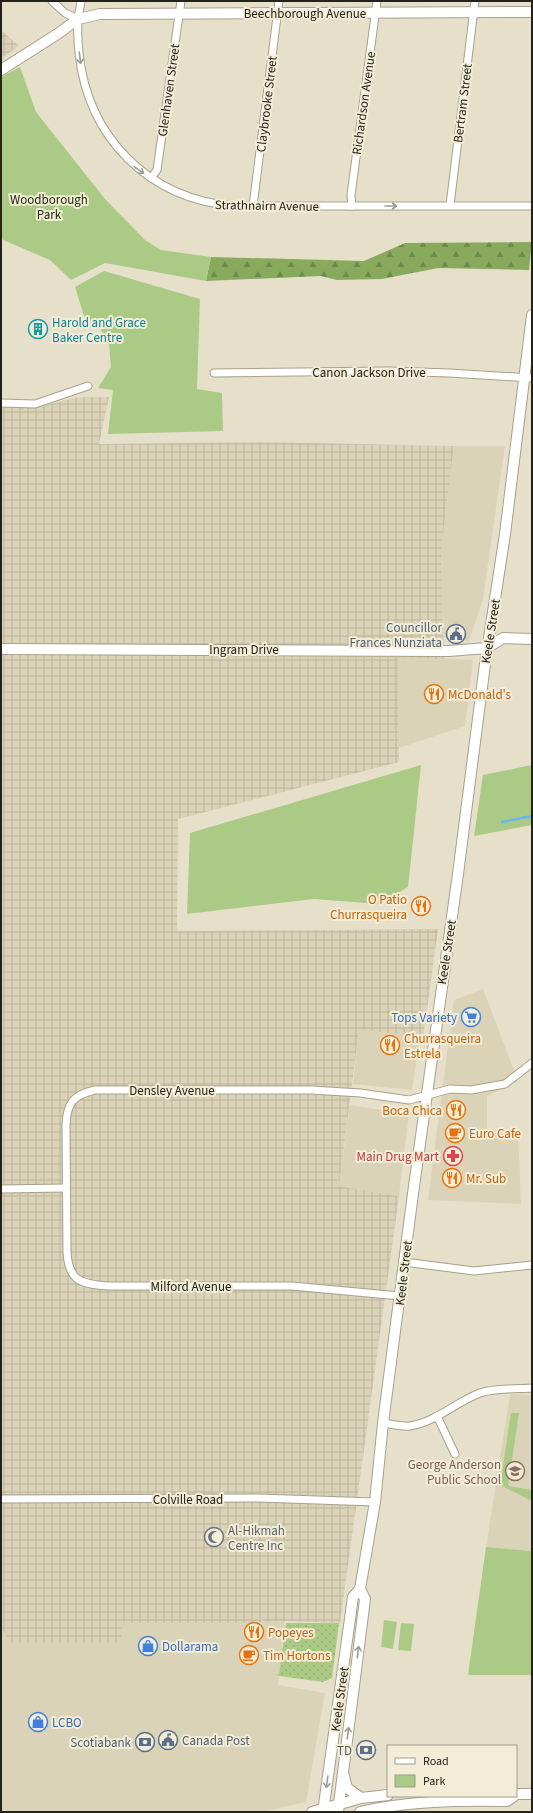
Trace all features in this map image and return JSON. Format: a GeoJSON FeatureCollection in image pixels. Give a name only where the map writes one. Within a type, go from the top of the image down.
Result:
{"type":"FeatureCollection","features":[{"type":"Feature","properties":{"kind":"main road","name":"Beechborough Avenue"},"geometry":{"type":"LineString","coordinates":[[78,19],[100,14],[532,12]]}},
{"type":"Feature","properties":{"kind":"main road"},"geometry":{"type":"LineString","coordinates":[[1,70],[78,19]]}},
{"type":"Feature","properties":{"kind":"main road","name":"Keele Street"},"geometry":{"type":"LineString","coordinates":[[338,1808],[354,1691],[364,1599],[360,1589],[374,1502],[426,1094],[458,874],[487,648],[528,377],[532,314]]}},
{"type":"Feature","properties":{"kind":"main road"},"geometry":{"type":"LineString","coordinates":[[487,648],[503,638],[532,639]]}},
{"type":"Feature","properties":{"kind":"main road","name":"Ingram Drive"},"geometry":{"type":"LineString","coordinates":[[1,649],[449,651],[487,648]]}},
{"type":"Feature","properties":{"kind":"main road","name":"Keele Street"},"geometry":{"type":"LineString","coordinates":[[323,1810],[353,1597],[360,1589]]}},
{"type":"Feature","properties":{"kind":"main road"},"geometry":{"type":"LineString","coordinates":[[340,1690],[354,1691]]}},
{"type":"Feature","properties":{"kind":"main road"},"geometry":{"type":"LineString","coordinates":[[343,1772],[347,1788],[361,1798]]}},
{"type":"Feature","properties":{"kind":"main road"},"geometry":{"type":"LineString","coordinates":[[517,1795],[532,1794]]}},
{"type":"Feature","properties":{"kind":"main road"},"geometry":{"type":"LineString","coordinates":[[312,1812],[338,1808],[361,1798],[387,1795]]}},
{"type":"Feature","properties":{"kind":"main road"},"geometry":{"type":"LineString","coordinates":[[360,1812],[375,1808],[437,1802],[464,1800],[507,1801],[513,1797]]}},
{"type":"Feature","properties":{"kind":"street"},"geometry":{"type":"LineString","coordinates":[[52,1],[65,13],[78,19]]}},
{"type":"Feature","properties":{"kind":"street","name":"Strathnairn Avenue"},"geometry":{"type":"LineString","coordinates":[[81,1],[78,19],[78,44],[83,76],[88,96],[95,113],[105,131],[133,166],[172,191],[201,202],[226,206],[532,206]]}},
{"type":"Feature","properties":{"kind":"street","name":"Glenhaven Street"},"geometry":{"type":"LineString","coordinates":[[151,178],[157,170],[181,1]]}},
{"type":"Feature","properties":{"kind":"street","name":"Claybrooke Street"},"geometry":{"type":"LineString","coordinates":[[253,206],[265,121],[279,1]]}},
{"type":"Feature","properties":{"kind":"street","name":"Richardson Avenue"},"geometry":{"type":"LineString","coordinates":[[352,206],[351,195],[377,1]]}},
{"type":"Feature","properties":{"kind":"street","name":"Bertram Street"},"geometry":{"type":"LineString","coordinates":[[450,205],[475,1]]}},
{"type":"Feature","properties":{"kind":"street","name":"Canon Jackson Drive"},"geometry":{"type":"LineString","coordinates":[[214,373],[389,371],[528,377]]}},
{"type":"Feature","properties":{"kind":"street"},"geometry":{"type":"LineString","coordinates":[[1,403],[35,404],[88,386]]}},
{"type":"Feature","properties":{"kind":"street","name":"Densley Avenue"},"geometry":{"type":"LineString","coordinates":[[65,1188],[66,1116],[68,1106],[78,1095],[83,1092],[95,1090],[312,1090],[360,1093],[409,1100],[426,1094],[450,1089],[471,1090],[505,1084],[532,1063]]}},
{"type":"Feature","properties":{"kind":"street"},"geometry":{"type":"LineString","coordinates":[[1,1189],[65,1188]]}},
{"type":"Feature","properties":{"kind":"street","name":"Milford Avenue"},"geometry":{"type":"LineString","coordinates":[[65,1188],[68,1265],[75,1278],[90,1285],[298,1286],[400,1296]]}},
{"type":"Feature","properties":{"kind":"street"},"geometry":{"type":"LineString","coordinates":[[404,1262],[474,1271],[532,1265]]}},
{"type":"Feature","properties":{"kind":"street"},"geometry":{"type":"LineString","coordinates":[[383,1422],[410,1426],[437,1416],[459,1402],[481,1393],[495,1390],[532,1388]]}},
{"type":"Feature","properties":{"kind":"street"},"geometry":{"type":"LineString","coordinates":[[437,1416],[455,1454]]}},
{"type":"Feature","properties":{"kind":"street","name":"Colville Road"},"geometry":{"type":"LineString","coordinates":[[1,1499],[259,1498],[374,1502]]}},
{"type":"Feature","properties":{"kind":"shaded area"},"geometry":{"type":"Polygon","coordinates":[[[1,30],[19,46],[1,59],[1,30]]]}},
{"type":"Feature","properties":{"kind":"shaded area"},"geometry":{"type":"Polygon","coordinates":[[[78,397],[109,397],[99,444],[263,442],[454,446],[441,552],[444,659],[398,657],[399,762],[178,819],[177,931],[438,929],[423,1038],[359,1029],[339,1186],[399,1196],[340,1623],[285,1621],[242,1623],[124,1623],[120,1643],[11,1643],[1,1628],[1,407],[34,408],[78,397]]]}},
{"type":"Feature","properties":{"kind":"shaded area"},"geometry":{"type":"Polygon","coordinates":[[[454,446],[505,446],[483,599],[469,641],[444,637],[441,552],[454,446]]]}},
{"type":"Feature","properties":{"kind":"shaded area"},"geometry":{"type":"Polygon","coordinates":[[[398,656],[473,660],[465,726],[399,748],[398,656]]]}},
{"type":"Feature","properties":{"kind":"shaded area"},"geometry":{"type":"Polygon","coordinates":[[[483,989],[518,1081],[487,1096],[487,1129],[518,1132],[521,1204],[428,1200],[454,1000],[483,989]]]}},
{"type":"Feature","properties":{"kind":"shaded area"},"geometry":{"type":"Polygon","coordinates":[[[359,1029],[420,1038],[412,1090],[353,1084],[359,1029]]]}},
{"type":"Feature","properties":{"kind":"shaded area"},"geometry":{"type":"Polygon","coordinates":[[[350,1105],[409,1114],[399,1196],[339,1186],[350,1105]]]}},
{"type":"Feature","properties":{"kind":"shaded area","name":"George Anderson Public School"},"geometry":{"type":"Polygon","coordinates":[[[510,1394],[532,1395],[532,1551],[486,1547],[510,1394]]]}},
{"type":"Feature","properties":{"kind":"shaded area"},"geometry":{"type":"Polygon","coordinates":[[[285,1621],[278,1685],[325,1693],[306,1802],[261,1812],[1,1812],[1,1628],[11,1643],[120,1643],[124,1623],[242,1623],[285,1621]]]}},
{"type":"Feature","properties":{"kind":"green space","name":"Woodborough Park"},"geometry":{"type":"Polygon","coordinates":[[[20,67],[36,112],[105,199],[145,240],[161,250],[211,257],[206,281],[105,263],[71,280],[50,260],[3,240],[1,236],[1,77],[20,67]]]}},
{"type":"Feature","properties":{"kind":"green space"},"geometry":{"type":"Polygon","coordinates":[[[532,242],[529,270],[438,268],[382,279],[337,280],[321,276],[206,281],[211,257],[364,261],[405,243],[532,242]]]}},
{"type":"Feature","properties":{"kind":"green space"},"geometry":{"type":"Polygon","coordinates":[[[104,271],[200,299],[197,389],[222,393],[223,431],[108,434],[113,390],[98,388],[111,367],[109,344],[99,326],[85,319],[75,287],[104,271]]]}},
{"type":"Feature","properties":{"kind":"green space"},"geometry":{"type":"Polygon","coordinates":[[[421,765],[408,887],[379,904],[314,899],[187,914],[190,833],[421,765]]]}},
{"type":"Feature","properties":{"kind":"green space"},"geometry":{"type":"Polygon","coordinates":[[[532,765],[532,825],[474,836],[483,775],[532,765]]]}},
{"type":"Feature","properties":{"kind":"green space"},"geometry":{"type":"Polygon","coordinates":[[[511,1413],[519,1413],[508,1486],[532,1490],[532,1501],[500,1485],[511,1413]]]}},
{"type":"Feature","properties":{"kind":"green space"},"geometry":{"type":"Polygon","coordinates":[[[486,1547],[532,1551],[532,1675],[468,1675],[486,1547]]]}},
{"type":"Feature","properties":{"kind":"green space"},"geometry":{"type":"Polygon","coordinates":[[[384,1620],[397,1622],[393,1649],[381,1647],[384,1620]]]}},
{"type":"Feature","properties":{"kind":"green space"},"geometry":{"type":"Polygon","coordinates":[[[286,1623],[339,1623],[332,1678],[323,1682],[279,1676],[275,1674],[279,1674],[286,1623]]]}},
{"type":"Feature","properties":{"kind":"green space"},"geometry":{"type":"Polygon","coordinates":[[[401,1623],[414,1624],[411,1651],[398,1650],[401,1623]]]}},
{"type":"Feature","properties":{"kind":"waterway"},"geometry":{"type":"LineString","coordinates":[[502,822],[532,816]]}},
{"type":"Feature","properties":{"kind":"place","name":"Harold and Grace Baker Centre"},"geometry":{"type":"Point","coordinates":[38,329]}},
{"type":"Feature","properties":{"kind":"place","name":"Councillor Frances Nunziata"},"geometry":{"type":"Point","coordinates":[456,634]}},
{"type":"Feature","properties":{"kind":"place","name":"McDonald's"},"geometry":{"type":"Point","coordinates":[434,694]}},
{"type":"Feature","properties":{"kind":"place","name":"O Patio Churrasqueira"},"geometry":{"type":"Point","coordinates":[421,906]}},
{"type":"Feature","properties":{"kind":"place","name":"Tops Variety"},"geometry":{"type":"Point","coordinates":[471,1017]}},
{"type":"Feature","properties":{"kind":"place","name":"Churrasqueira Estrela"},"geometry":{"type":"Point","coordinates":[390,1045]}},
{"type":"Feature","properties":{"kind":"place","name":"Boca Chica"},"geometry":{"type":"Point","coordinates":[456,1110]}},
{"type":"Feature","properties":{"kind":"place","name":"Euro Cafe"},"geometry":{"type":"Point","coordinates":[455,1133]}},
{"type":"Feature","properties":{"kind":"place","name":"Main Drug Mart"},"geometry":{"type":"Point","coordinates":[453,1156]}},
{"type":"Feature","properties":{"kind":"place","name":"Mr. Sub"},"geometry":{"type":"Point","coordinates":[452,1178]}},
{"type":"Feature","properties":{"kind":"place","name":"George Anderson Public School"},"geometry":{"type":"Point","coordinates":[515,1471]}},
{"type":"Feature","properties":{"kind":"place","name":"Al-Hikmah Centre Inc"},"geometry":{"type":"Point","coordinates":[214,1537]}},
{"type":"Feature","properties":{"kind":"place","name":"Popeyes"},"geometry":{"type":"Point","coordinates":[254,1632]}},
{"type":"Feature","properties":{"kind":"place","name":"Dollarama"},"geometry":{"type":"Point","coordinates":[148,1646]}},
{"type":"Feature","properties":{"kind":"place","name":"Tim Hortons"},"geometry":{"type":"Point","coordinates":[249,1655]}},
{"type":"Feature","properties":{"kind":"place","name":"LCBO"},"geometry":{"type":"Point","coordinates":[38,1722]}},
{"type":"Feature","properties":{"kind":"place","name":"Canada Post"},"geometry":{"type":"Point","coordinates":[168,1740]}},
{"type":"Feature","properties":{"kind":"place","name":"Scotiabank"},"geometry":{"type":"Point","coordinates":[145,1742]}},
{"type":"Feature","properties":{"kind":"place","name":"TD"},"geometry":{"type":"Point","coordinates":[366,1750]}}]}
